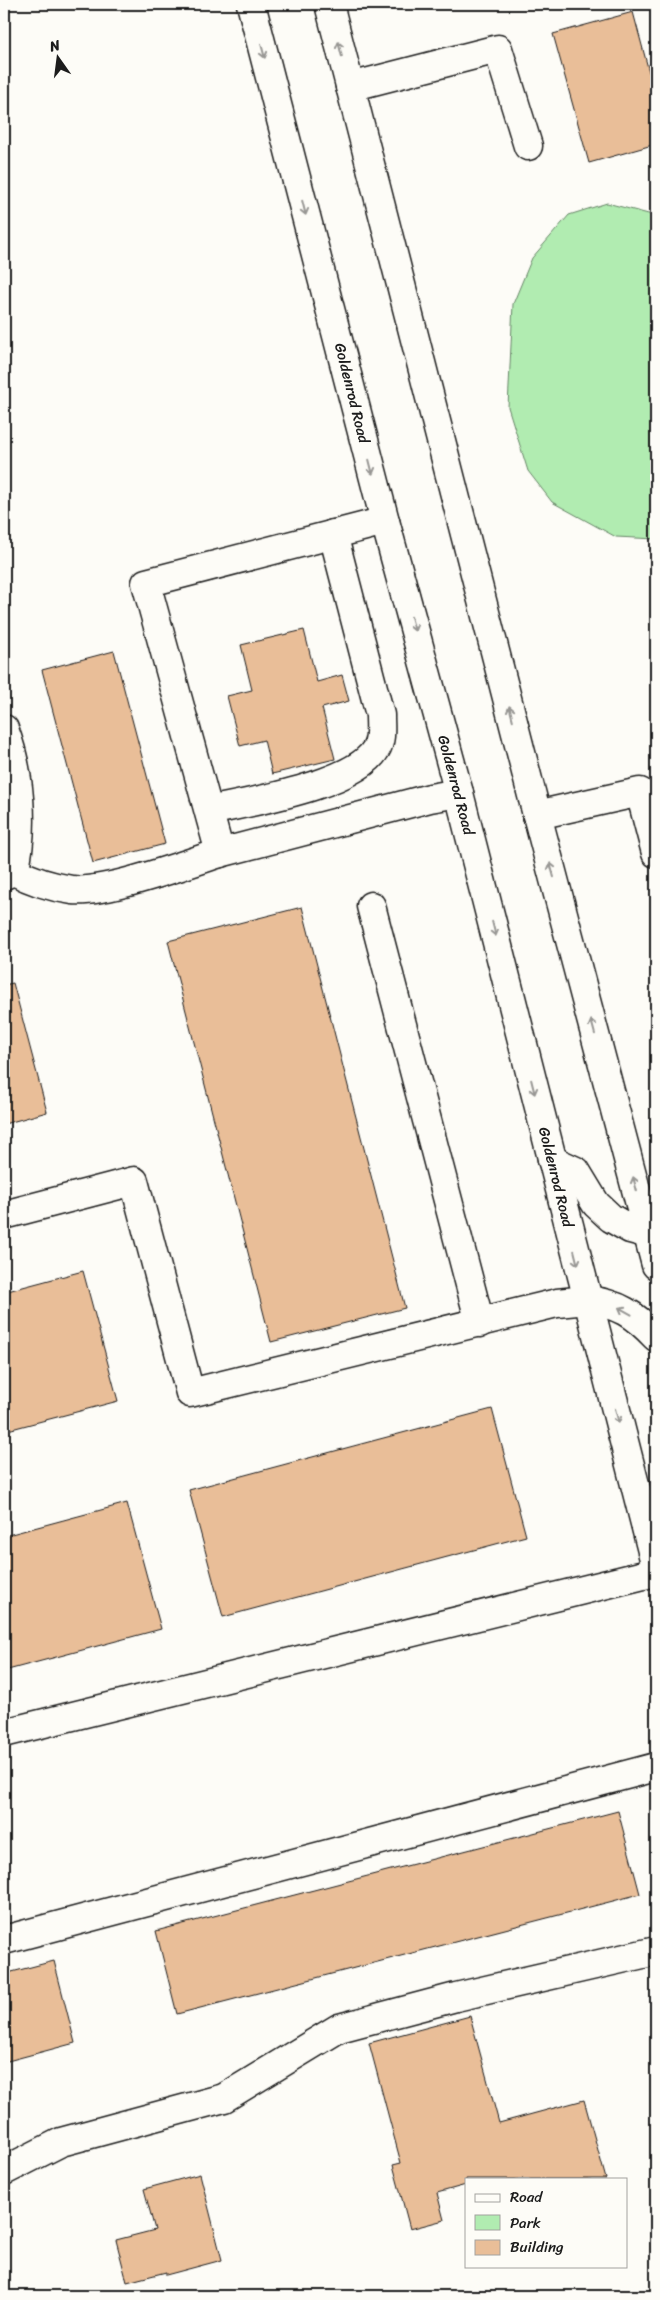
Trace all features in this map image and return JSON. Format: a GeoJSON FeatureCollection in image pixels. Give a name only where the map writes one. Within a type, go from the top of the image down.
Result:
{"type":"FeatureCollection","features":[{"type":"Feature","properties":{"kind":"main road","name":"Goldenrod Road"},"geometry":{"type":"LineString","coordinates":[[251,4],[385,521],[459,793],[656,1567]]}},
{"type":"Feature","properties":{"kind":"main road"},"geometry":{"type":"LineString","coordinates":[[329,4],[537,815],[652,1233],[656,1265]]}},
{"type":"Feature","properties":{"kind":"main road"},"geometry":{"type":"LineString","coordinates":[[350,87],[498,49],[528,146]]}},
{"type":"Feature","properties":{"kind":"main road"},"geometry":{"type":"LineString","coordinates":[[220,853],[146,583],[385,521]]}},
{"type":"Feature","properties":{"kind":"main road"},"geometry":{"type":"LineString","coordinates":[[209,811],[323,783],[347,773],[368,760],[377,748],[380,735],[380,715],[333,534]]}},
{"type":"Feature","properties":{"kind":"main road"},"geometry":{"type":"LineString","coordinates":[[4,729],[14,769],[20,814],[18,856],[9,873],[74,890],[136,879],[220,853],[430,798],[459,793]]}},
{"type":"Feature","properties":{"kind":"main road"},"geometry":{"type":"LineString","coordinates":[[537,815],[640,792],[656,853]]}},
{"type":"Feature","properties":{"kind":"main road"},"geometry":{"type":"LineString","coordinates":[[371,906],[480,1323]]}},
{"type":"Feature","properties":{"kind":"main road"},"geometry":{"type":"LineString","coordinates":[[552,1160],[576,1172],[596,1204],[611,1218],[630,1229],[652,1233]]}},
{"type":"Feature","properties":{"kind":"main road"},"geometry":{"type":"LineString","coordinates":[[4,1215],[134,1182],[190,1393],[557,1303],[587,1300],[610,1303],[631,1313],[656,1337]]}},
{"type":"Feature","properties":{"kind":"main road"},"geometry":{"type":"LineString","coordinates":[[4,1733],[656,1572]]}},
{"type":"Feature","properties":{"kind":"main road"},"geometry":{"type":"LineString","coordinates":[[4,1940],[656,1767]]}},
{"type":"Feature","properties":{"kind":"main road"},"geometry":{"type":"LineString","coordinates":[[4,2171],[61,2142],[224,2098],[339,2028],[456,1997],[656,1951]]}},
{"type":"Feature","properties":{"kind":"green space"},"geometry":{"type":"Polygon","coordinates":[[[607,203],[656,216],[656,539],[616,537],[552,502],[528,471],[508,407],[513,304],[532,258],[569,215],[607,203]]]}},
{"type":"Feature","properties":{"kind":"building"},"geometry":{"type":"Polygon","coordinates":[[[633,12],[656,98],[656,144],[589,163],[553,34],[633,12]]]}},
{"type":"Feature","properties":{"kind":"building"},"geometry":{"type":"Polygon","coordinates":[[[304,630],[317,682],[342,675],[349,701],[322,708],[335,759],[272,774],[264,740],[240,746],[227,696],[252,690],[241,645],[304,630]]]}},
{"type":"Feature","properties":{"kind":"building"},"geometry":{"type":"Polygon","coordinates":[[[114,651],[165,844],[93,863],[42,670],[114,651]]]}},
{"type":"Feature","properties":{"kind":"building"},"geometry":{"type":"Polygon","coordinates":[[[302,907],[405,1308],[271,1342],[168,941],[302,907]]]}},
{"type":"Feature","properties":{"kind":"building"},"geometry":{"type":"Polygon","coordinates":[[[13,983],[47,1112],[4,1124],[4,985],[13,983]]]}},
{"type":"Feature","properties":{"kind":"building"},"geometry":{"type":"Polygon","coordinates":[[[83,1271],[118,1401],[4,1431],[4,1292],[83,1271]]]}},
{"type":"Feature","properties":{"kind":"building"},"geometry":{"type":"Polygon","coordinates":[[[492,1409],[526,1536],[223,1617],[189,1490],[492,1409]]]}},
{"type":"Feature","properties":{"kind":"building"},"geometry":{"type":"Polygon","coordinates":[[[127,1503],[161,1629],[4,1671],[4,1536],[127,1503]]]}},
{"type":"Feature","properties":{"kind":"building"},"geometry":{"type":"Polygon","coordinates":[[[618,1811],[640,1894],[177,2014],[156,1931],[618,1811]]]}},
{"type":"Feature","properties":{"kind":"building"},"geometry":{"type":"Polygon","coordinates":[[[54,1961],[75,2043],[4,2062],[4,1974],[54,1961]]]}},
{"type":"Feature","properties":{"kind":"building"},"geometry":{"type":"Polygon","coordinates":[[[470,2016],[499,2123],[584,2100],[606,2178],[465,2178],[465,2185],[437,2193],[444,2220],[410,2229],[393,2165],[401,2163],[369,2043],[470,2016]]]}},
{"type":"Feature","properties":{"kind":"building"},"geometry":{"type":"Polygon","coordinates":[[[200,2174],[222,2260],[166,2275],[166,2272],[127,2282],[116,2240],[155,2230],[144,2189],[200,2174]]]}}]}
